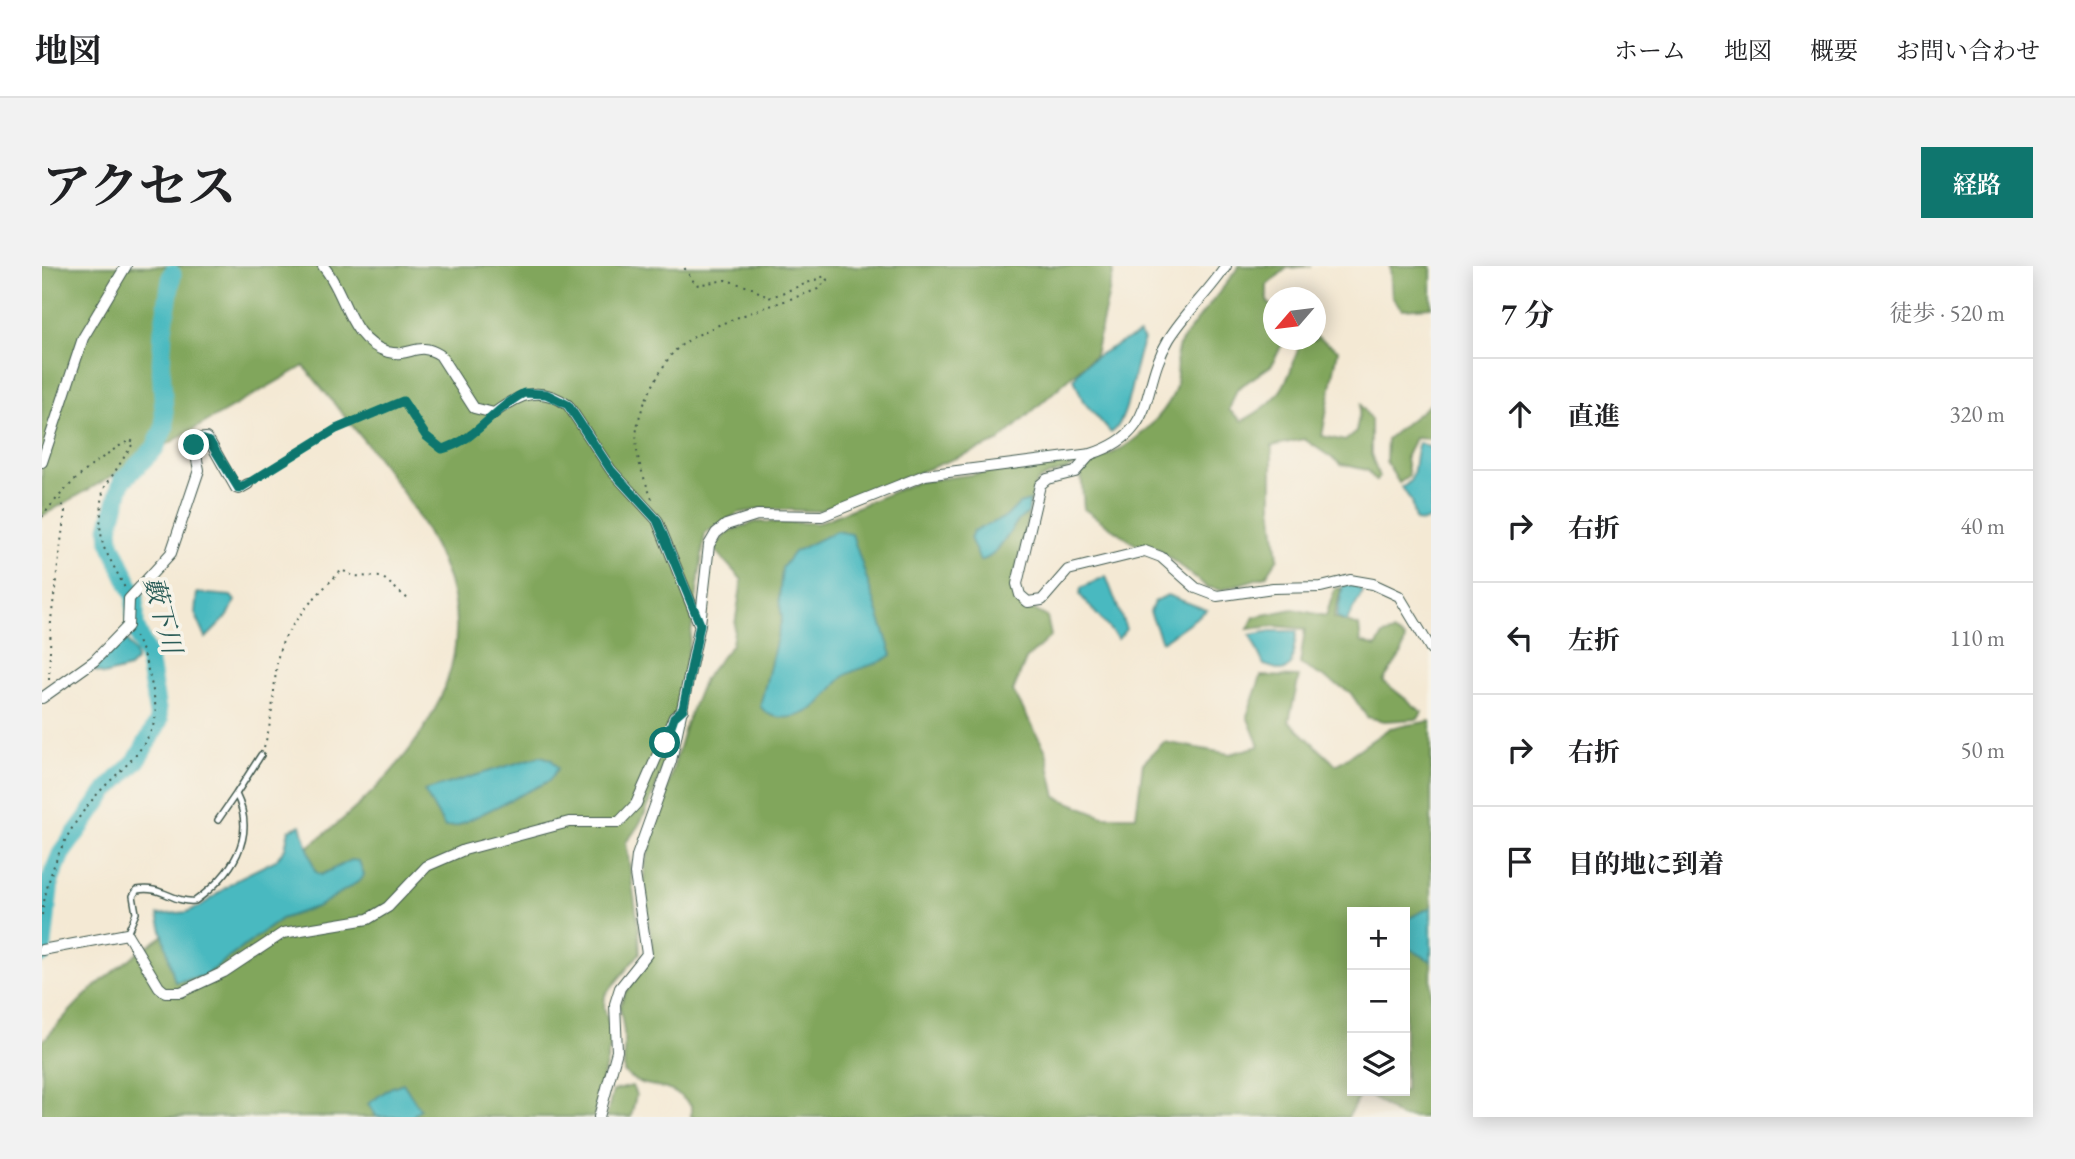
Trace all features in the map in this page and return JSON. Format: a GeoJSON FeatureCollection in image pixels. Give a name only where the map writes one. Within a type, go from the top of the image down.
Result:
{"type":"FeatureCollection","features":[{"type":"Feature","properties":{"kind":"street"},"geometry":{"type":"LineString","coordinates":[[42,462],[83,338],[126,266]]}},
{"type":"Feature","properties":{"kind":"street"},"geometry":{"type":"LineString","coordinates":[[323,266],[360,335],[376,347],[394,353],[423,347],[432,350],[440,355],[470,404],[485,413],[494,413],[524,393],[558,398],[578,417],[611,470],[657,520],[700,624]]}},
{"type":"Feature","properties":{"kind":"street"},"geometry":{"type":"LineString","coordinates":[[599,1117],[617,1051],[615,1004],[620,988],[647,954],[635,874],[637,856],[671,761],[700,624],[709,545],[726,525],[757,515],[822,516],[925,475],[1091,453],[1115,446],[1132,430],[1146,405],[1167,341],[1226,266]]}},
{"type":"Feature","properties":{"kind":"street"},"geometry":{"type":"LineString","coordinates":[[46,695],[94,661],[128,626],[133,595],[171,554],[199,470],[194,445],[196,439],[206,438],[210,442],[236,488],[248,484]]}},
{"type":"Feature","properties":{"kind":"street"},"geometry":{"type":"LineString","coordinates":[[1091,453],[1075,472],[1046,480],[1040,485],[1017,584],[1023,599],[1028,602],[1042,600],[1063,574],[1076,567],[1110,562],[1136,551],[1145,551],[1161,557],[1196,588],[1217,596],[1273,589],[1321,587],[1350,580],[1373,584],[1399,596],[1431,649]]}},
{"type":"Feature","properties":{"kind":"street"},"geometry":{"type":"LineString","coordinates":[[44,950],[127,934],[159,987],[164,992],[181,992],[224,972],[283,933],[358,923],[376,915],[426,866],[464,850],[569,822],[619,822],[636,804],[674,717],[683,709]]}},
{"type":"Feature","properties":{"kind":"lane"},"geometry":{"type":"LineString","coordinates":[[218,821],[261,755]]}},
{"type":"Feature","properties":{"kind":"lane"},"geometry":{"type":"LineString","coordinates":[[127,934],[135,913],[132,896],[137,890],[153,887],[176,898],[195,901],[233,863],[246,824],[236,794]]}},
{"type":"Feature","properties":{"kind":"path"},"geometry":{"type":"LineString","coordinates":[[657,520],[655,506],[635,455],[636,422],[672,353],[713,325],[797,298],[818,289],[828,280],[825,276],[769,298],[752,288],[726,280],[696,285],[683,266]]}},
{"type":"Feature","properties":{"kind":"path"},"geometry":{"type":"LineString","coordinates":[[248,484],[336,429],[403,401],[426,436],[442,449],[486,424],[494,413]]}},
{"type":"Feature","properties":{"kind":"path"},"geometry":{"type":"LineString","coordinates":[[42,517],[110,450],[130,440],[134,442],[103,490],[100,526],[103,546],[133,595]]}},
{"type":"Feature","properties":{"kind":"path"},"geometry":{"type":"LineString","coordinates":[[46,695],[51,620],[65,512],[60,497]]}},
{"type":"Feature","properties":{"kind":"path"},"geometry":{"type":"LineString","coordinates":[[261,755],[270,729],[280,649],[293,626],[324,587],[342,570],[353,576],[382,578],[408,599]]}},
{"type":"Feature","properties":{"kind":"path"},"geometry":{"type":"LineString","coordinates":[[42,915],[49,874],[56,855],[102,789],[136,757],[156,716],[138,640],[128,626]]}},
{"type":"Feature","properties":{"kind":"green space"},"geometry":{"type":"Polygon","coordinates":[[[42,266],[1111,266],[1113,274],[1095,355],[998,442],[818,511],[762,509],[739,513],[705,533],[689,650],[670,741],[658,783],[643,817],[626,842],[640,953],[605,995],[604,1008],[613,1034],[594,1117],[42,1117],[42,1042],[79,1001],[129,959],[161,937],[218,900],[283,865],[319,839],[389,774],[418,738],[440,698],[454,655],[455,611],[443,565],[415,511],[380,461],[304,366],[42,516],[42,266]]]}},
{"type":"Feature","properties":{"kind":"green space"},"geometry":{"type":"Polygon","coordinates":[[[1239,266],[1311,266],[1287,268],[1267,287],[1263,287],[1263,350],[1279,350],[1272,365],[1237,389],[1229,410],[1242,421],[1256,413],[1282,388],[1298,350],[1326,350],[1326,342],[1338,350],[1322,436],[1345,441],[1356,432],[1361,405],[1371,420],[1371,454],[1379,477],[1376,481],[1367,470],[1341,464],[1304,439],[1272,446],[1272,506],[1278,558],[1266,576],[1221,590],[1207,587],[1157,548],[1135,544],[1084,509],[1081,473],[1094,458],[1118,451],[1131,442],[1165,409],[1176,386],[1178,348],[1239,266]]]}},
{"type":"Feature","properties":{"kind":"green space"},"geometry":{"type":"Polygon","coordinates":[[[1390,266],[1431,266],[1431,307],[1402,309],[1392,297],[1390,266]]]}},
{"type":"Feature","properties":{"kind":"green space"},"geometry":{"type":"Polygon","coordinates":[[[1431,403],[1431,439],[1415,438],[1406,458],[1409,476],[1399,483],[1386,462],[1387,439],[1431,403]]]}},
{"type":"Feature","properties":{"kind":"green space"},"geometry":{"type":"Polygon","coordinates":[[[1080,460],[1070,468],[1044,477],[1034,487],[1014,582],[1020,602],[1047,617],[1051,636],[1026,659],[1013,691],[1046,751],[1056,797],[1103,816],[1136,816],[1143,763],[1164,742],[1230,754],[1259,746],[1247,716],[1261,676],[1299,677],[1289,721],[1336,765],[1390,728],[1431,721],[1431,1117],[1400,1117],[1370,1096],[1410,1096],[1410,907],[1347,907],[1347,1096],[1359,1096],[1348,1117],[691,1117],[691,1106],[682,1097],[665,1088],[640,1082],[624,1072],[624,1032],[620,1007],[625,993],[650,958],[652,942],[643,895],[645,865],[686,724],[704,679],[732,644],[742,580],[713,548],[729,531],[756,522],[818,523],[917,482],[1025,467],[1027,470],[1080,460]]]}},
{"type":"Feature","properties":{"kind":"green space"},"geometry":{"type":"Polygon","coordinates":[[[1335,588],[1341,588],[1334,618],[1359,626],[1361,642],[1376,647],[1383,635],[1393,632],[1405,639],[1402,653],[1383,681],[1422,712],[1418,719],[1384,721],[1367,717],[1350,692],[1300,664],[1305,629],[1275,626],[1248,629],[1254,617],[1293,609],[1326,616],[1335,588]]]}},
{"type":"Feature","properties":{"kind":"green space"},"geometry":{"type":"Polygon","coordinates":[[[632,1086],[636,1095],[631,1117],[606,1117],[613,1091],[632,1086]]]}},
{"type":"Feature","properties":{"kind":"water"},"geometry":{"type":"Polygon","coordinates":[[[1139,334],[1144,340],[1127,405],[1123,417],[1111,433],[1083,401],[1074,379],[1093,358],[1139,334]]]}},
{"type":"Feature","properties":{"kind":"water"},"geometry":{"type":"Polygon","coordinates":[[[1419,443],[1431,448],[1431,518],[1424,522],[1415,521],[1411,501],[1402,487],[1413,474],[1419,443]]]}},
{"type":"Feature","properties":{"kind":"water"},"geometry":{"type":"Polygon","coordinates":[[[1030,501],[1028,513],[1016,524],[1001,546],[980,561],[970,538],[973,531],[1006,517],[1019,504],[1030,501]]]}},
{"type":"Feature","properties":{"kind":"water"},"geometry":{"type":"Polygon","coordinates":[[[836,531],[852,534],[892,655],[846,675],[819,704],[805,713],[788,717],[772,716],[760,706],[782,618],[779,599],[782,568],[794,552],[836,531]]]}},
{"type":"Feature","properties":{"kind":"water"},"geometry":{"type":"Polygon","coordinates":[[[1106,576],[1126,629],[1118,639],[1080,595],[1081,588],[1106,576]]]}},
{"type":"Feature","properties":{"kind":"water"},"geometry":{"type":"Polygon","coordinates":[[[1354,584],[1363,592],[1346,622],[1337,617],[1343,585],[1354,584]]]}},
{"type":"Feature","properties":{"kind":"water"},"geometry":{"type":"Polygon","coordinates":[[[197,593],[231,596],[235,601],[228,616],[206,638],[195,613],[197,593]]]}},
{"type":"Feature","properties":{"kind":"water"},"geometry":{"type":"Polygon","coordinates":[[[1167,595],[1207,610],[1162,642],[1150,612],[1154,602],[1167,595]]]}},
{"type":"Feature","properties":{"kind":"water"},"geometry":{"type":"Polygon","coordinates":[[[1271,631],[1297,631],[1291,665],[1283,671],[1264,665],[1250,635],[1271,631]]]}},
{"type":"Feature","properties":{"kind":"water"},"geometry":{"type":"Polygon","coordinates":[[[125,638],[135,653],[136,661],[129,668],[104,675],[93,670],[125,638]]]}},
{"type":"Feature","properties":{"kind":"water"},"geometry":{"type":"Polygon","coordinates":[[[540,756],[551,759],[558,768],[549,781],[457,826],[445,827],[424,791],[540,756]]]}},
{"type":"Feature","properties":{"kind":"water"},"geometry":{"type":"Polygon","coordinates":[[[301,825],[315,871],[321,875],[351,860],[359,861],[364,875],[361,880],[319,906],[281,919],[204,976],[175,982],[158,915],[187,912],[201,906],[239,878],[276,860],[285,848],[289,830],[301,825]]]}},
{"type":"Feature","properties":{"kind":"water"},"geometry":{"type":"Polygon","coordinates":[[[1431,907],[1431,961],[1410,949],[1410,918],[1431,907]]]}},
{"type":"Feature","properties":{"kind":"water"},"geometry":{"type":"Polygon","coordinates":[[[403,1083],[420,1109],[412,1117],[377,1117],[368,1104],[390,1088],[403,1083]]]}},
{"type":"Feature","properties":{"kind":"waterway","name":"藪下川"},"geometry":{"type":"LineString","coordinates":[[42,954],[50,881],[61,854],[107,790],[137,760],[159,721],[148,657],[135,626],[135,597],[110,541],[109,528],[122,481],[155,448],[165,426],[161,367],[163,330],[172,274]]}},
{"type":"Feature","properties":{"kind":"route"},"geometry":{"type":"LineString","coordinates":[[194,445],[196,439],[206,438],[239,489],[352,420],[366,418],[403,401],[426,436],[442,449],[486,424],[494,413],[524,393],[546,394],[558,398],[578,417],[611,470],[657,520],[685,595],[700,624],[683,709],[674,717],[665,743]]}}]}
